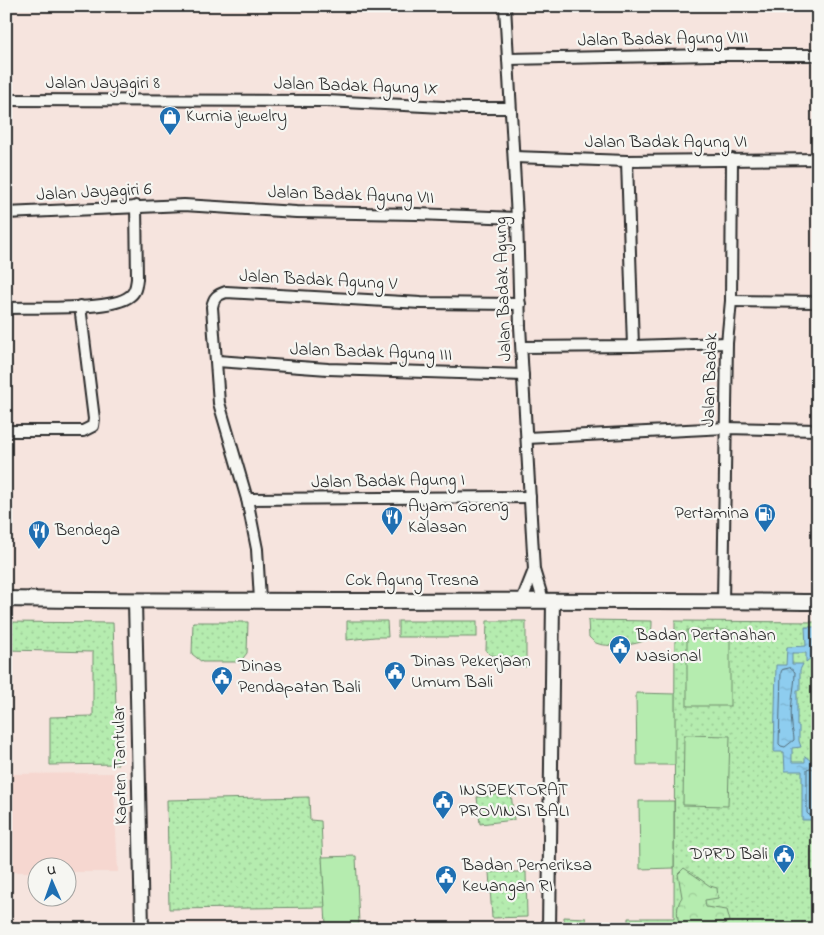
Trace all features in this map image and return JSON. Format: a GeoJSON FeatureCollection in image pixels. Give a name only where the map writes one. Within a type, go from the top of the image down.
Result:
{"type":"FeatureCollection","features":[{"type":"Feature","properties":{"kind":"main road","name":"Cok Agung Tresna"},"geometry":{"type":"LineString","coordinates":[[6,599],[135,601],[548,600],[818,602]]}},
{"type":"Feature","properties":{"kind":"street","name":"Jalan Badak Agung"},"geometry":{"type":"LineString","coordinates":[[505,6],[534,570],[548,600]]}},
{"type":"Feature","properties":{"kind":"street","name":"Jalan Badak Agung VIII"},"geometry":{"type":"LineString","coordinates":[[508,59],[818,55]]}},
{"type":"Feature","properties":{"kind":"street","name":"Jalan Jayagiri 8"},"geometry":{"type":"LineString","coordinates":[[6,100],[201,100]]}},
{"type":"Feature","properties":{"kind":"street","name":"Jalan Badak Agung IX"},"geometry":{"type":"LineString","coordinates":[[201,100],[326,101],[463,108],[510,108]]}},
{"type":"Feature","properties":{"kind":"street","name":"Jalan Badak Agung VI"},"geometry":{"type":"LineString","coordinates":[[514,157],[627,160],[818,159]]}},
{"type":"Feature","properties":{"kind":"street","name":"Jalan Badak"},"geometry":{"type":"LineString","coordinates":[[724,602],[727,342],[731,301],[732,159]]}},
{"type":"Feature","properties":{"kind":"street"},"geometry":{"type":"LineString","coordinates":[[627,160],[634,346]]}},
{"type":"Feature","properties":{"kind":"street","name":"Jalan Badak Agung VII"},"geometry":{"type":"LineString","coordinates":[[184,205],[296,212],[517,218]]}},
{"type":"Feature","properties":{"kind":"street","name":"Jalan Jayagiri 6"},"geometry":{"type":"LineString","coordinates":[[6,213],[184,205]]}},
{"type":"Feature","properties":{"kind":"street"},"geometry":{"type":"LineString","coordinates":[[6,308],[80,306],[110,303],[132,296],[136,288],[137,279],[136,206]]}},
{"type":"Feature","properties":{"kind":"street","name":"Jalan Badak Agung V"},"geometry":{"type":"LineString","coordinates":[[260,600],[257,549],[247,499],[219,403],[213,299],[218,294],[226,292],[412,303],[520,304]]}},
{"type":"Feature","properties":{"kind":"street"},"geometry":{"type":"LineString","coordinates":[[731,301],[818,302]]}},
{"type":"Feature","properties":{"kind":"street"},"geometry":{"type":"LineString","coordinates":[[6,431],[83,431],[93,426],[94,419],[80,306]]}},
{"type":"Feature","properties":{"kind":"street"},"geometry":{"type":"LineString","coordinates":[[522,347],[634,346],[727,342]]}},
{"type":"Feature","properties":{"kind":"street","name":"Jalan Badak Agung III"},"geometry":{"type":"LineString","coordinates":[[217,360],[328,368],[523,375]]}},
{"type":"Feature","properties":{"kind":"street"},"geometry":{"type":"LineString","coordinates":[[527,438],[726,428],[818,430]]}},
{"type":"Feature","properties":{"kind":"street","name":"Jalan Badak Agung I"},"geometry":{"type":"LineString","coordinates":[[247,499],[530,497]]}},
{"type":"Feature","properties":{"kind":"street","name":"Jalan Badak Agung"},"geometry":{"type":"LineString","coordinates":[[522,600],[534,570]]}},
{"type":"Feature","properties":{"kind":"street"},"geometry":{"type":"LineString","coordinates":[[548,600],[549,929]]}},
{"type":"Feature","properties":{"kind":"street","name":"Kapten Tantular"},"geometry":{"type":"LineString","coordinates":[[135,601],[142,929]]}},
{"type":"Feature","properties":{"kind":"shaded area"},"geometry":{"type":"Polygon","coordinates":[[[113,773],[118,872],[78,872],[78,858],[28,858],[28,872],[6,872],[6,774],[113,773]]]}},
{"type":"Feature","properties":{"kind":"green space"},"geometry":{"type":"Polygon","coordinates":[[[588,620],[652,621],[652,629],[649,637],[640,642],[625,645],[604,645],[596,643],[589,637],[588,620]]]}},
{"type":"Feature","properties":{"kind":"green space"},"geometry":{"type":"Polygon","coordinates":[[[347,621],[387,621],[388,637],[347,640],[347,621]]]}},
{"type":"Feature","properties":{"kind":"green space"},"geometry":{"type":"Polygon","coordinates":[[[398,621],[477,621],[477,637],[398,637],[398,621]]]}},
{"type":"Feature","properties":{"kind":"green space"},"geometry":{"type":"Polygon","coordinates":[[[487,621],[526,621],[526,667],[516,666],[515,657],[490,655],[486,651],[487,621]]]}},
{"type":"Feature","properties":{"kind":"green space"},"geometry":{"type":"Polygon","coordinates":[[[675,621],[818,622],[818,929],[628,929],[628,918],[674,918],[675,621]]]}},
{"type":"Feature","properties":{"kind":"green space"},"geometry":{"type":"Polygon","coordinates":[[[6,622],[113,623],[118,764],[50,765],[50,717],[93,716],[93,652],[7,650],[6,622]]]}},
{"type":"Feature","properties":{"kind":"green space"},"geometry":{"type":"Polygon","coordinates":[[[193,622],[248,622],[247,653],[240,662],[202,662],[192,654],[193,622]]]}},
{"type":"Feature","properties":{"kind":"green space"},"geometry":{"type":"Polygon","coordinates":[[[687,630],[730,630],[730,706],[687,706],[687,630]]]}},
{"type":"Feature","properties":{"kind":"green space"},"geometry":{"type":"Polygon","coordinates":[[[636,693],[675,694],[675,765],[637,765],[636,693]]]}},
{"type":"Feature","properties":{"kind":"green space"},"geometry":{"type":"Polygon","coordinates":[[[684,735],[730,736],[728,806],[683,805],[684,735]]]}},
{"type":"Feature","properties":{"kind":"green space"},"geometry":{"type":"Polygon","coordinates":[[[511,793],[514,820],[480,824],[477,797],[511,793]]]}},
{"type":"Feature","properties":{"kind":"green space"},"geometry":{"type":"Polygon","coordinates":[[[309,797],[310,820],[321,821],[325,907],[169,909],[167,800],[309,797]]]}},
{"type":"Feature","properties":{"kind":"green space"},"geometry":{"type":"Polygon","coordinates":[[[639,801],[674,801],[674,868],[640,869],[639,801]]]}},
{"type":"Feature","properties":{"kind":"green space"},"geometry":{"type":"Polygon","coordinates":[[[356,856],[359,924],[326,925],[322,857],[356,856]]]}},
{"type":"Feature","properties":{"kind":"green space"},"geometry":{"type":"Polygon","coordinates":[[[684,868],[710,886],[717,888],[718,898],[705,900],[706,907],[727,910],[730,921],[715,929],[681,927],[678,919],[678,908],[682,897],[678,874],[684,868]]]}},
{"type":"Feature","properties":{"kind":"green space"},"geometry":{"type":"Polygon","coordinates":[[[489,872],[526,872],[527,917],[492,918],[489,872]]]}},
{"type":"Feature","properties":{"kind":"green space"},"geometry":{"type":"Polygon","coordinates":[[[564,917],[586,918],[586,929],[564,929],[564,917]]]}},
{"type":"Feature","properties":{"kind":"water"},"geometry":{"type":"Polygon","coordinates":[[[805,627],[818,627],[818,652],[806,662],[806,653],[792,653],[792,664],[803,664],[800,670],[800,690],[797,690],[797,726],[799,726],[801,747],[792,748],[792,762],[805,762],[805,756],[818,767],[818,820],[802,820],[802,771],[785,771],[784,752],[774,752],[776,665],[786,665],[787,647],[806,646],[805,627]]]}},
{"type":"Feature","properties":{"kind":"place","name":"Kurnia jewelry"},"geometry":{"type":"Point","coordinates":[170,136]}},
{"type":"Feature","properties":{"kind":"place","name":"Pertamina"},"geometry":{"type":"Point","coordinates":[765,533]}},
{"type":"Feature","properties":{"kind":"place","name":"Ayam Goreng Kalasan"},"geometry":{"type":"Point","coordinates":[392,536]}},
{"type":"Feature","properties":{"kind":"place","name":"Bendega"},"geometry":{"type":"Point","coordinates":[39,550]}},
{"type":"Feature","properties":{"kind":"place","name":"Badan Pertanahan Nasional"},"geometry":{"type":"Point","coordinates":[620,665]}},
{"type":"Feature","properties":{"kind":"place","name":"Dinas Pekerjaan Umum Bali"},"geometry":{"type":"Point","coordinates":[395,691]}},
{"type":"Feature","properties":{"kind":"place","name":"Dinas Pendapatan Bali"},"geometry":{"type":"Point","coordinates":[222,696]}},
{"type":"Feature","properties":{"kind":"place","name":"INSPEKTORAT PROVINSI BALI"},"geometry":{"type":"Point","coordinates":[443,820]}},
{"type":"Feature","properties":{"kind":"place","name":"DPRD Bali"},"geometry":{"type":"Point","coordinates":[784,874]}},
{"type":"Feature","properties":{"kind":"place","name":"Badan Pemeriksa Keuangan RI"},"geometry":{"type":"Point","coordinates":[446,895]}}]}
